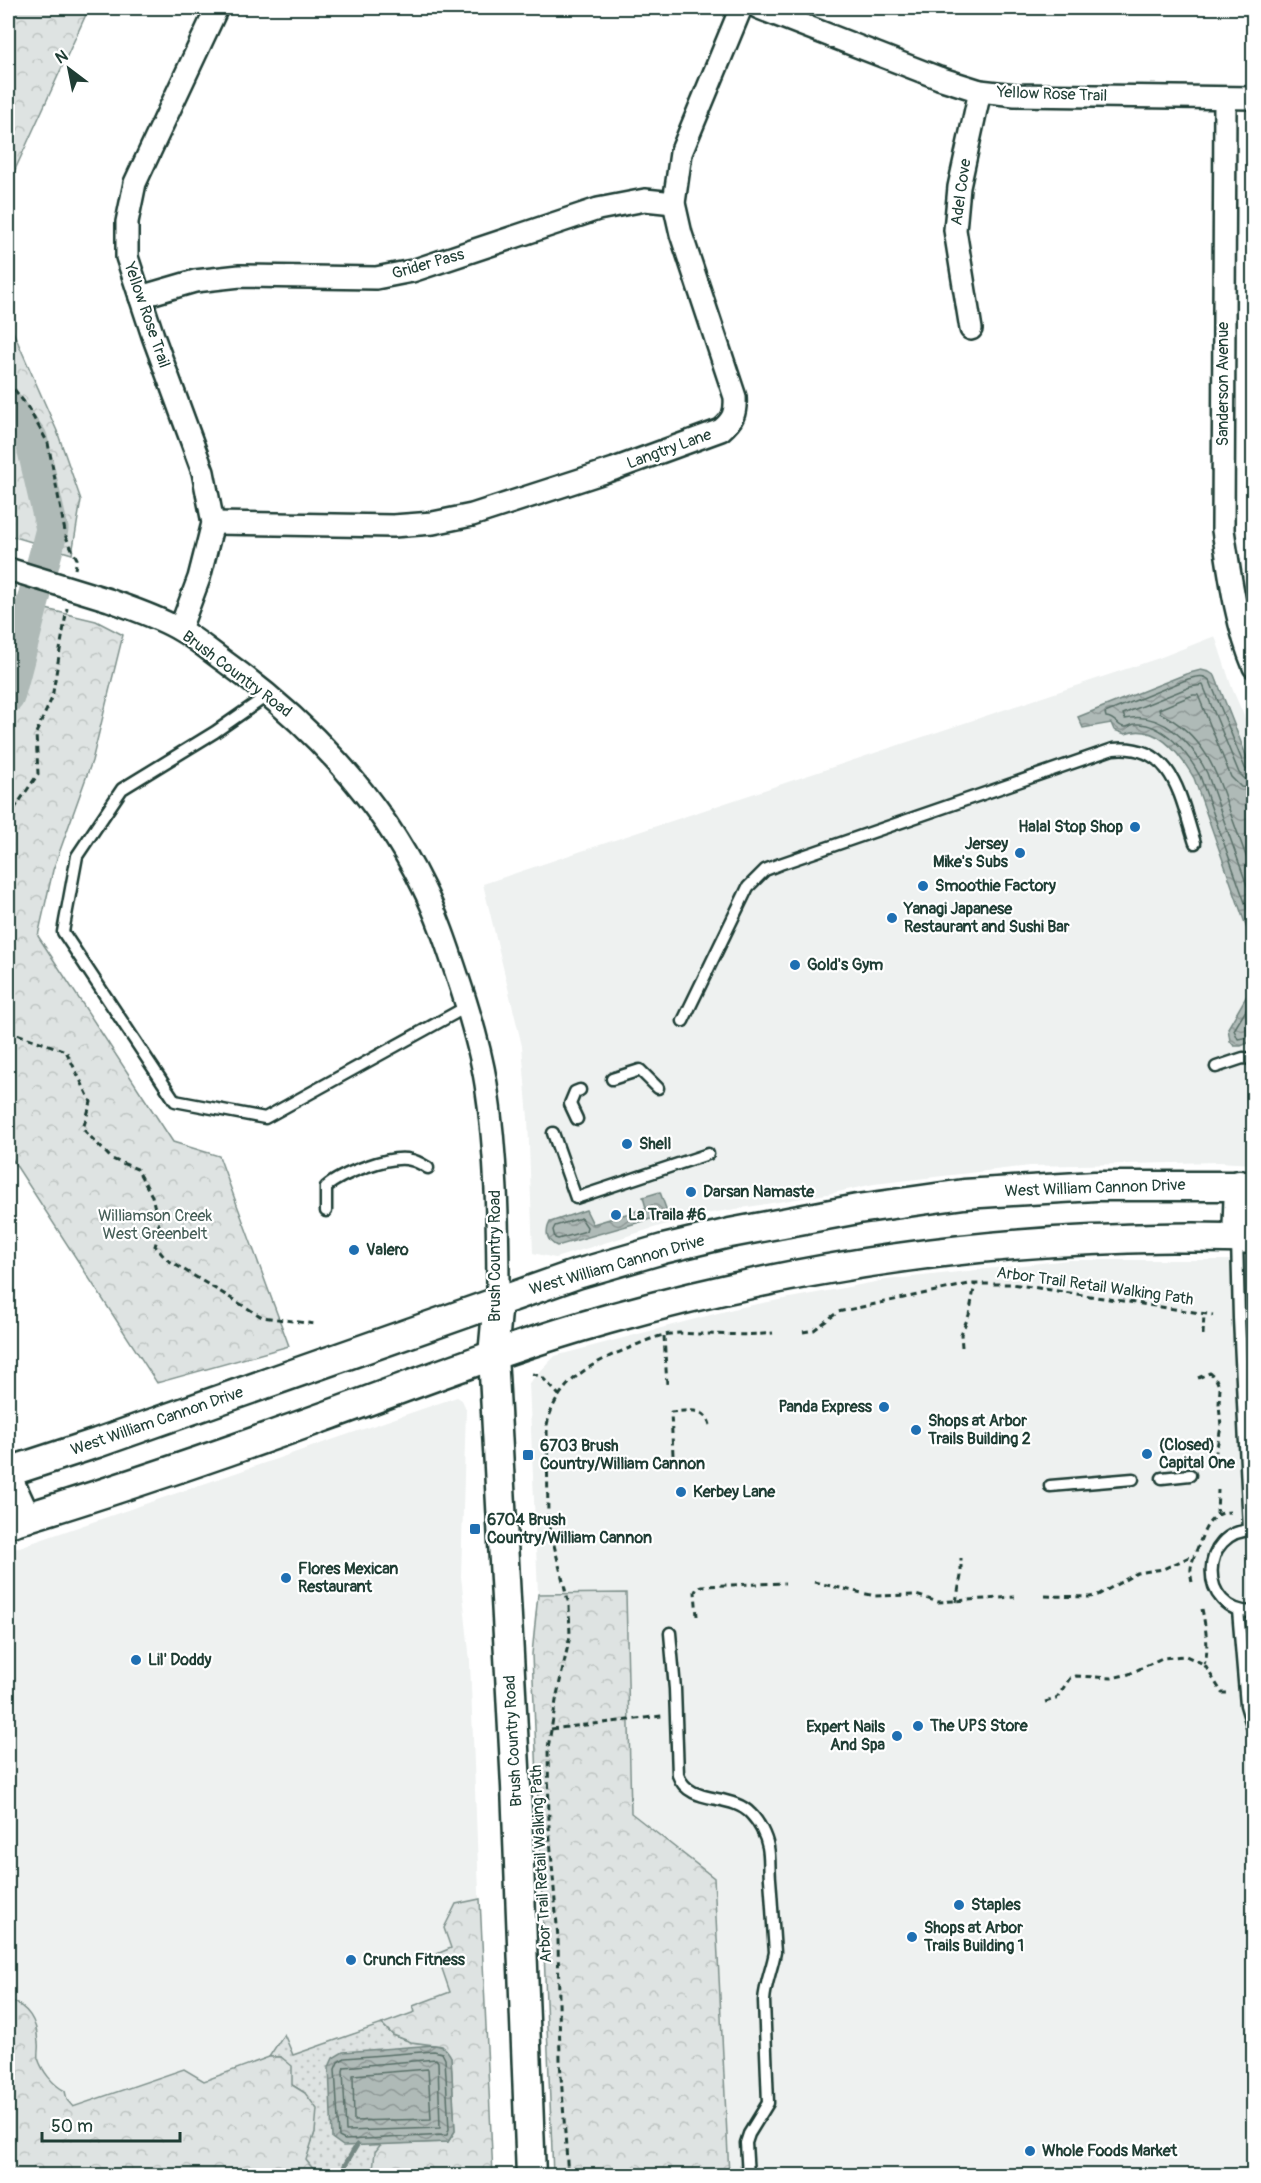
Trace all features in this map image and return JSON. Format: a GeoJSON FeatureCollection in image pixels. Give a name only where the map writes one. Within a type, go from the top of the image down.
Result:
{"type":"FeatureCollection","features":[{"type":"Feature","properties":{"kind":"main road","name":"West William Cannon Drive"},"geometry":{"type":"LineString","coordinates":[[8,1472],[97,1443],[577,1274],[663,1249],[754,1228],[858,1209],[976,1193],[1095,1186],[1246,1186]]}},
{"type":"Feature","properties":{"kind":"main road"},"geometry":{"type":"LineString","coordinates":[[8,1479],[17,1521],[296,1427],[493,1355],[605,1320],[718,1290],[832,1268],[1020,1243],[1135,1238],[1245,1239],[1246,1186]]}},
{"type":"Feature","properties":{"kind":"main road","name":"Brush Country Road"},"geometry":{"type":"LineString","coordinates":[[498,1301],[493,1355],[516,1786],[531,2175]]}},
{"type":"Feature","properties":{"kind":"street","name":"Yellow Rose Trail"},"geometry":{"type":"LineString","coordinates":[[180,629],[199,578],[213,523],[203,472],[127,257],[127,222],[135,183],[217,8]]}},
{"type":"Feature","properties":{"kind":"street","name":"Langtry Lane"},"geometry":{"type":"LineString","coordinates":[[213,523],[393,525],[433,523],[472,515],[614,469],[721,430],[731,422],[736,409],[735,397],[688,254],[674,203],[681,153],[741,8]]}},
{"type":"Feature","properties":{"kind":"street","name":"Yellow Rose Trail"},"geometry":{"type":"LineString","coordinates":[[759,8],[939,78],[980,91],[1015,95],[1254,98]]}},
{"type":"Feature","properties":{"kind":"street","name":"Adel Cove"},"geometry":{"type":"LineString","coordinates":[[971,329],[955,230],[959,187],[980,91]]}},
{"type":"Feature","properties":{"kind":"street","name":"Sanderson Avenue"},"geometry":{"type":"LineString","coordinates":[[1225,98],[1223,530],[1231,585],[1247,652],[1254,667]]}},
{"type":"Feature","properties":{"kind":"street","name":"Grider Pass"},"geometry":{"type":"LineString","coordinates":[[140,297],[195,280],[240,276],[376,278],[412,271],[598,209],[645,200],[674,203]]}},
{"type":"Feature","properties":{"kind":"street","name":"Brush Country Road"},"geometry":{"type":"LineString","coordinates":[[8,569],[110,600],[180,629],[268,694],[291,714],[335,759],[374,805],[405,852],[423,886],[444,934],[468,1006],[486,1083],[492,1134],[498,1301]]}},
{"type":"Feature","properties":{"kind":"lane"},"geometry":{"type":"LineString","coordinates":[[268,694],[215,732],[122,789],[77,856],[63,932],[175,1101],[265,1118],[468,1006]]}},
{"type":"Feature","properties":{"kind":"lane"},"geometry":{"type":"LineString","coordinates":[[683,1021],[748,887],[765,870],[814,852],[1113,749],[1128,748],[1143,750],[1159,759],[1173,777],[1196,843]]}},
{"type":"Feature","properties":{"kind":"lane"},"geometry":{"type":"LineString","coordinates":[[1216,1067],[1243,1058],[1254,1059]]}},
{"type":"Feature","properties":{"kind":"lane"},"geometry":{"type":"LineString","coordinates":[[612,1079],[640,1070],[658,1088]]}},
{"type":"Feature","properties":{"kind":"lane"},"geometry":{"type":"LineString","coordinates":[[577,1119],[570,1104],[575,1092],[580,1090]]}},
{"type":"Feature","properties":{"kind":"lane"},"geometry":{"type":"LineString","coordinates":[[553,1133],[576,1198],[708,1154]]}},
{"type":"Feature","properties":{"kind":"lane"},"geometry":{"type":"LineString","coordinates":[[326,1211],[326,1187],[343,1175],[381,1162],[409,1159],[428,1168]]}},
{"type":"Feature","properties":{"kind":"lane"},"geometry":{"type":"LineString","coordinates":[[1245,1239],[1239,1318],[1251,1529],[1238,1532],[1220,1544],[1211,1565],[1211,1576],[1219,1597],[1228,1605],[1238,1610],[1254,1612]]}},
{"type":"Feature","properties":{"kind":"lane"},"geometry":{"type":"LineString","coordinates":[[1162,1478],[1190,1475]]}},
{"type":"Feature","properties":{"kind":"lane"},"geometry":{"type":"LineString","coordinates":[[1050,1486],[1132,1479]]}},
{"type":"Feature","properties":{"kind":"lane"},"geometry":{"type":"LineString","coordinates":[[1238,1610],[1246,1705],[1254,1732]]}},
{"type":"Feature","properties":{"kind":"lane"},"geometry":{"type":"LineString","coordinates":[[670,1633],[680,1783],[686,1790],[740,1806],[751,1814],[759,1825],[768,1846],[775,1952],[764,2001],[768,2103],[746,2143],[748,2175]]}},
{"type":"Feature","properties":{"kind":"path"},"geometry":{"type":"LineString","coordinates":[[8,1030],[66,1051],[91,1102],[83,1129],[112,1160],[137,1169],[152,1196],[160,1230],[155,1246],[166,1258],[261,1317],[315,1323]]}},
{"type":"Feature","properties":{"kind":"path"},"geometry":{"type":"LineString","coordinates":[[962,1347],[961,1334],[969,1316],[975,1284]]}},
{"type":"Feature","properties":{"kind":"path","name":"Arbor Trail Retail Walking Path"},"geometry":{"type":"LineString","coordinates":[[803,1332],[814,1330],[838,1312],[975,1284],[1012,1284],[1212,1315]]}},
{"type":"Feature","properties":{"kind":"path"},"geometry":{"type":"LineString","coordinates":[[1203,1335],[1204,1313]]}},
{"type":"Feature","properties":{"kind":"path","name":"Arbor Trail Retail Walking Path"},"geometry":{"type":"LineString","coordinates":[[568,2175],[560,2061],[558,1938],[549,1827],[548,1748],[570,1636],[569,1605],[548,1521],[547,1425],[550,1411],[558,1395],[577,1375],[605,1358],[664,1335],[672,1333],[755,1335],[772,1333]]}},
{"type":"Feature","properties":{"kind":"path"},"geometry":{"type":"LineString","coordinates":[[664,1335],[667,1385]]}},
{"type":"Feature","properties":{"kind":"path"},"geometry":{"type":"LineString","coordinates":[[1198,1378],[1210,1373],[1215,1377],[1220,1388],[1221,1427],[1216,1452]]}},
{"type":"Feature","properties":{"kind":"path"},"geometry":{"type":"LineString","coordinates":[[532,1374],[541,1376],[558,1395]]}},
{"type":"Feature","properties":{"kind":"path"},"geometry":{"type":"LineString","coordinates":[[673,1455],[671,1412],[700,1411],[705,1414],[710,1425]]}},
{"type":"Feature","properties":{"kind":"path"},"geometry":{"type":"LineString","coordinates":[[1217,1515],[1218,1490]]}},
{"type":"Feature","properties":{"kind":"path"},"geometry":{"type":"LineString","coordinates":[[1192,1582],[1190,1565],[1203,1532],[1210,1520],[1217,1515],[1230,1512]]}},
{"type":"Feature","properties":{"kind":"path"},"geometry":{"type":"LineString","coordinates":[[1045,1596],[1080,1598],[1098,1595],[1137,1573],[1163,1569],[1194,1556]]}},
{"type":"Feature","properties":{"kind":"path"},"geometry":{"type":"LineString","coordinates":[[956,1602],[961,1576],[961,1558]]}},
{"type":"Feature","properties":{"kind":"path"},"geometry":{"type":"LineString","coordinates":[[814,1582],[875,1596],[916,1595],[938,1602],[1015,1597]]}},
{"type":"Feature","properties":{"kind":"path"},"geometry":{"type":"LineString","coordinates":[[697,1616],[696,1592],[701,1586],[785,1583]]}},
{"type":"Feature","properties":{"kind":"path"},"geometry":{"type":"LineString","coordinates":[[1202,1609],[1207,1650],[1204,1664]]}},
{"type":"Feature","properties":{"kind":"path"},"geometry":{"type":"LineString","coordinates":[[1045,1702],[1056,1699],[1070,1678],[1076,1676],[1112,1678],[1128,1674],[1162,1658],[1186,1656],[1204,1664],[1222,1693],[1239,1693]]}},
{"type":"Feature","properties":{"kind":"path"},"geometry":{"type":"LineString","coordinates":[[551,1729],[676,1715]]}},
{"type":"Feature","properties":{"kind":"shaded area"},"geometry":{"type":"Polygon","coordinates":[[[1215,636],[1232,688],[1253,737],[1253,1164],[1219,1162],[1030,1166],[874,1184],[693,1216],[555,1258],[533,1253],[528,1118],[522,1046],[483,884],[1159,658],[1215,636]]]}},
{"type":"Feature","properties":{"kind":"shaded area"},"geometry":{"type":"Polygon","coordinates":[[[1069,1260],[1253,1260],[1253,2175],[729,2175],[714,1878],[631,1813],[626,1594],[538,1594],[529,1383],[555,1356],[737,1308],[886,1280],[1069,1260]]]}},
{"type":"Feature","properties":{"kind":"shaded area"},"geometry":{"type":"Polygon","coordinates":[[[457,1397],[462,1400],[466,1409],[461,1576],[470,1661],[490,2175],[16,2176],[8,2167],[8,1551],[457,1397]]]}},
{"type":"Feature","properties":{"kind":"green space"},"geometry":{"type":"Polygon","coordinates":[[[8,8],[89,8],[8,185],[8,8]]]}},
{"type":"Feature","properties":{"kind":"green space"},"geometry":{"type":"Polygon","coordinates":[[[8,320],[57,431],[81,500],[72,554],[8,535],[8,320]]]}},
{"type":"Feature","properties":{"kind":"green space","name":"Williamson Creek West Greenbelt"},"geometry":{"type":"Polygon","coordinates":[[[8,600],[96,621],[123,635],[92,761],[53,870],[38,936],[173,1142],[219,1156],[289,1346],[157,1383],[8,1153],[8,600]]]}},
{"type":"Feature","properties":{"kind":"green space"},"geometry":{"type":"Polygon","coordinates":[[[626,1593],[631,1813],[714,1878],[729,2175],[553,2175],[532,1654],[538,1594],[626,1593]]]}},
{"type":"Feature","properties":{"kind":"green space"},"geometry":{"type":"Polygon","coordinates":[[[480,1899],[493,2175],[383,2175],[373,2169],[375,2152],[381,2144],[448,2142],[455,2131],[451,2057],[442,2046],[411,2042],[393,2035],[382,2024],[415,2012],[413,2006],[450,1992],[437,1954],[451,1948],[444,1928],[456,1904],[480,1899]]]}},
{"type":"Feature","properties":{"kind":"green space"},"geometry":{"type":"Polygon","coordinates":[[[8,1999],[21,2006],[30,2015],[36,2028],[40,2063],[52,2081],[65,2091],[67,2100],[73,2107],[184,2069],[204,2081],[269,2057],[281,2057],[292,2066],[292,2085],[305,2093],[317,2109],[315,2132],[306,2160],[318,2175],[16,2175],[8,2167],[8,1999]]]}},
{"type":"Feature","properties":{"kind":"green space"},"geometry":{"type":"Polygon","coordinates":[[[382,2024],[393,2035],[411,2042],[442,2046],[448,2142],[381,2144],[373,2169],[383,2175],[318,2175],[305,2160],[315,2132],[305,2093],[292,2085],[281,2057],[269,2057],[284,2034],[293,2055],[382,2024]]]}},
{"type":"Feature","properties":{"kind":"water"},"geometry":{"type":"Polygon","coordinates":[[[1201,670],[1215,676],[1253,773],[1253,946],[1194,778],[1182,759],[1157,736],[1136,731],[1125,734],[1114,730],[1111,723],[1083,728],[1078,717],[1201,670]]]}},
{"type":"Feature","properties":{"kind":"water"},"geometry":{"type":"Polygon","coordinates":[[[1253,985],[1253,1041],[1234,1046],[1230,1041],[1228,1028],[1253,985]]]}},
{"type":"Feature","properties":{"kind":"water"},"geometry":{"type":"Polygon","coordinates":[[[660,1192],[668,1214],[557,1246],[549,1239],[547,1229],[550,1222],[586,1210],[593,1224],[646,1208],[643,1197],[660,1192]]]}},
{"type":"Feature","properties":{"kind":"water"},"geometry":{"type":"Polygon","coordinates":[[[434,2045],[445,2048],[451,2057],[455,2131],[448,2142],[343,2146],[332,2138],[329,2067],[333,2058],[343,2052],[434,2045]]]}},
{"type":"Feature","properties":{"kind":"waterway"},"geometry":{"type":"LineString","coordinates":[[8,407],[31,438],[52,529],[8,697]]}},
{"type":"Feature","properties":{"kind":"waterway"},"geometry":{"type":"LineString","coordinates":[[342,2176],[345,2165],[357,2145]]}},
{"type":"Feature","properties":{"kind":"place","name":"Halal Stop Shop"},"geometry":{"type":"Point","coordinates":[1135,827]}},
{"type":"Feature","properties":{"kind":"place","name":"Jersey Mike's Subs"},"geometry":{"type":"Point","coordinates":[1020,853]}},
{"type":"Feature","properties":{"kind":"place","name":"Smoothie Factory"},"geometry":{"type":"Point","coordinates":[923,886]}},
{"type":"Feature","properties":{"kind":"place","name":"Yanagi Japanese Restaurant and Sushi Bar"},"geometry":{"type":"Point","coordinates":[892,918]}},
{"type":"Feature","properties":{"kind":"place","name":"Gold's Gym"},"geometry":{"type":"Point","coordinates":[795,965]}},
{"type":"Feature","properties":{"kind":"place","name":"Shell"},"geometry":{"type":"Point","coordinates":[627,1144]}},
{"type":"Feature","properties":{"kind":"place","name":"Darsan Namaste"},"geometry":{"type":"Point","coordinates":[691,1192]}},
{"type":"Feature","properties":{"kind":"place","name":"La Traila #6"},"geometry":{"type":"Point","coordinates":[616,1215]}},
{"type":"Feature","properties":{"kind":"place","name":"Valero"},"geometry":{"type":"Point","coordinates":[354,1250]}},
{"type":"Feature","properties":{"kind":"place","name":"Panda Express"},"geometry":{"type":"Point","coordinates":[884,1407]}},
{"type":"Feature","properties":{"kind":"place","name":"Shops at Arbor Trails Building 2"},"geometry":{"type":"Point","coordinates":[916,1430]}},
{"type":"Feature","properties":{"kind":"place","name":"(Closed) Capital One"},"geometry":{"type":"Point","coordinates":[1147,1454]}},
{"type":"Feature","properties":{"kind":"place","name":"6703 Brush Country/William Cannon"},"geometry":{"type":"Point","coordinates":[528,1455]}},
{"type":"Feature","properties":{"kind":"place","name":"Kerbey Lane"},"geometry":{"type":"Point","coordinates":[681,1492]}},
{"type":"Feature","properties":{"kind":"place","name":"6704 Brush Country/William Cannon"},"geometry":{"type":"Point","coordinates":[475,1529]}},
{"type":"Feature","properties":{"kind":"place","name":"Flores Mexican Restaurant"},"geometry":{"type":"Point","coordinates":[286,1578]}},
{"type":"Feature","properties":{"kind":"place","name":"Lil' Doddy"},"geometry":{"type":"Point","coordinates":[136,1660]}},
{"type":"Feature","properties":{"kind":"place","name":"The UPS Store"},"geometry":{"type":"Point","coordinates":[918,1726]}},
{"type":"Feature","properties":{"kind":"place","name":"Expert Nails And Spa"},"geometry":{"type":"Point","coordinates":[897,1736]}},
{"type":"Feature","properties":{"kind":"place","name":"Staples"},"geometry":{"type":"Point","coordinates":[959,1905]}},
{"type":"Feature","properties":{"kind":"place","name":"Shops at Arbor Trails Building 1"},"geometry":{"type":"Point","coordinates":[912,1937]}},
{"type":"Feature","properties":{"kind":"place","name":"Crunch Fitness"},"geometry":{"type":"Point","coordinates":[351,1960]}},
{"type":"Feature","properties":{"kind":"place","name":"Whole Foods Market"},"geometry":{"type":"Point","coordinates":[1030,2151]}}]}
